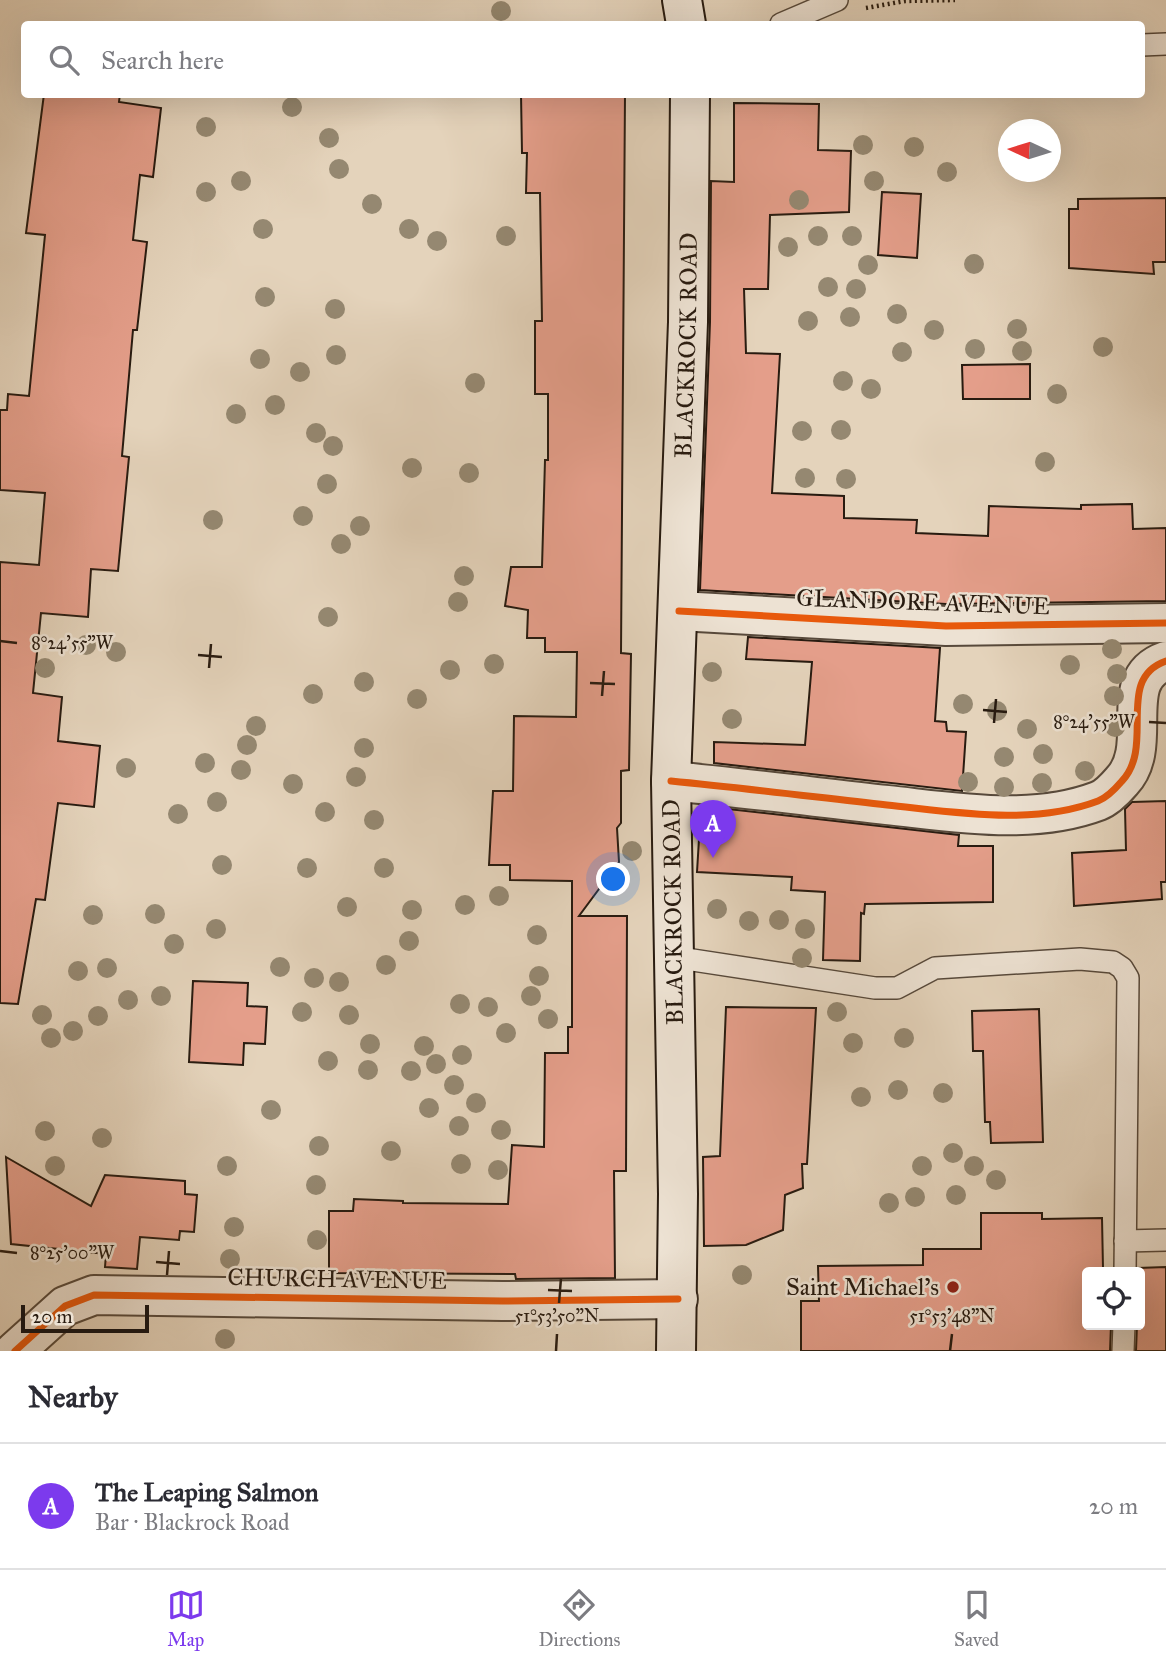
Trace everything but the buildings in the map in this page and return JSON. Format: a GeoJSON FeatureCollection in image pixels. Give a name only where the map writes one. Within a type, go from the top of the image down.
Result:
{"type":"FeatureCollection","features":[{"type":"Feature","properties":{"kind":"street"},"geometry":{"type":"LineString","coordinates":[[682,0],[686,21]]}},
{"type":"Feature","properties":{"kind":"street","name":"BLACKROCK ROAD"},"geometry":{"type":"LineString","coordinates":[[676,1351],[678,1299],[671,781],[688,322],[690,98]]}},
{"type":"Feature","properties":{"kind":"street","name":"GLANDORE AVENUE"},"geometry":{"type":"LineString","coordinates":[[679,611],[946,626],[1166,623]]}},
{"type":"Feature","properties":{"kind":"street"},"geometry":{"type":"LineString","coordinates":[[671,781],[949,812],[1020,814],[1073,809],[1101,800],[1124,780],[1133,766],[1138,749],[1141,678],[1150,668],[1166,661]]}},
{"type":"Feature","properties":{"kind":"street","name":"CHURCH AVENUE"},"geometry":{"type":"LineString","coordinates":[[15,1351],[65,1306],[94,1295],[502,1301],[678,1299]]}},
{"type":"Feature","properties":{"kind":"lane"},"geometry":{"type":"LineString","coordinates":[[801,21],[821,18],[837,0]]}},
{"type":"Feature","properties":{"kind":"lane"},"geometry":{"type":"LineString","coordinates":[[1145,45],[1166,44]]}},
{"type":"Feature","properties":{"kind":"lane"},"geometry":{"type":"LineString","coordinates":[[673,957],[875,988],[897,988],[935,968],[1080,959],[1113,962],[1122,968],[1128,978],[1125,1267]]}},
{"type":"Feature","properties":{"kind":"lane"},"geometry":{"type":"LineString","coordinates":[[1125,1241],[1166,1240]]}},
{"type":"Feature","properties":{"kind":"lane"},"geometry":{"type":"LineString","coordinates":[[1123,1351],[1124,1330]]}},
{"type":"Feature","properties":{"kind":"path"},"geometry":{"type":"LineString","coordinates":[[862,10],[905,1],[955,0]]}},
{"type":"Feature","properties":{"kind":"cycle path"},"geometry":{"type":"LineString","coordinates":[[679,611],[946,626],[1166,623]]}},
{"type":"Feature","properties":{"kind":"cycle path"},"geometry":{"type":"LineString","coordinates":[[671,781],[993,815],[1073,809],[1104,798],[1122,781],[1132,766],[1136,750],[1138,697],[1142,682],[1151,670],[1166,661]]}},
{"type":"Feature","properties":{"kind":"cycle path"},"geometry":{"type":"LineString","coordinates":[[15,1351],[65,1306],[94,1295],[502,1301],[678,1299]]}},
{"type":"Feature","properties":{"kind":"place","name":"The Leaping Salmon"},"geometry":{"type":"Point","coordinates":[713,858]}},
{"type":"Feature","properties":{"kind":"place","name":"Saint Michael's"},"geometry":{"type":"Point","coordinates":[953,1287]}}]}
